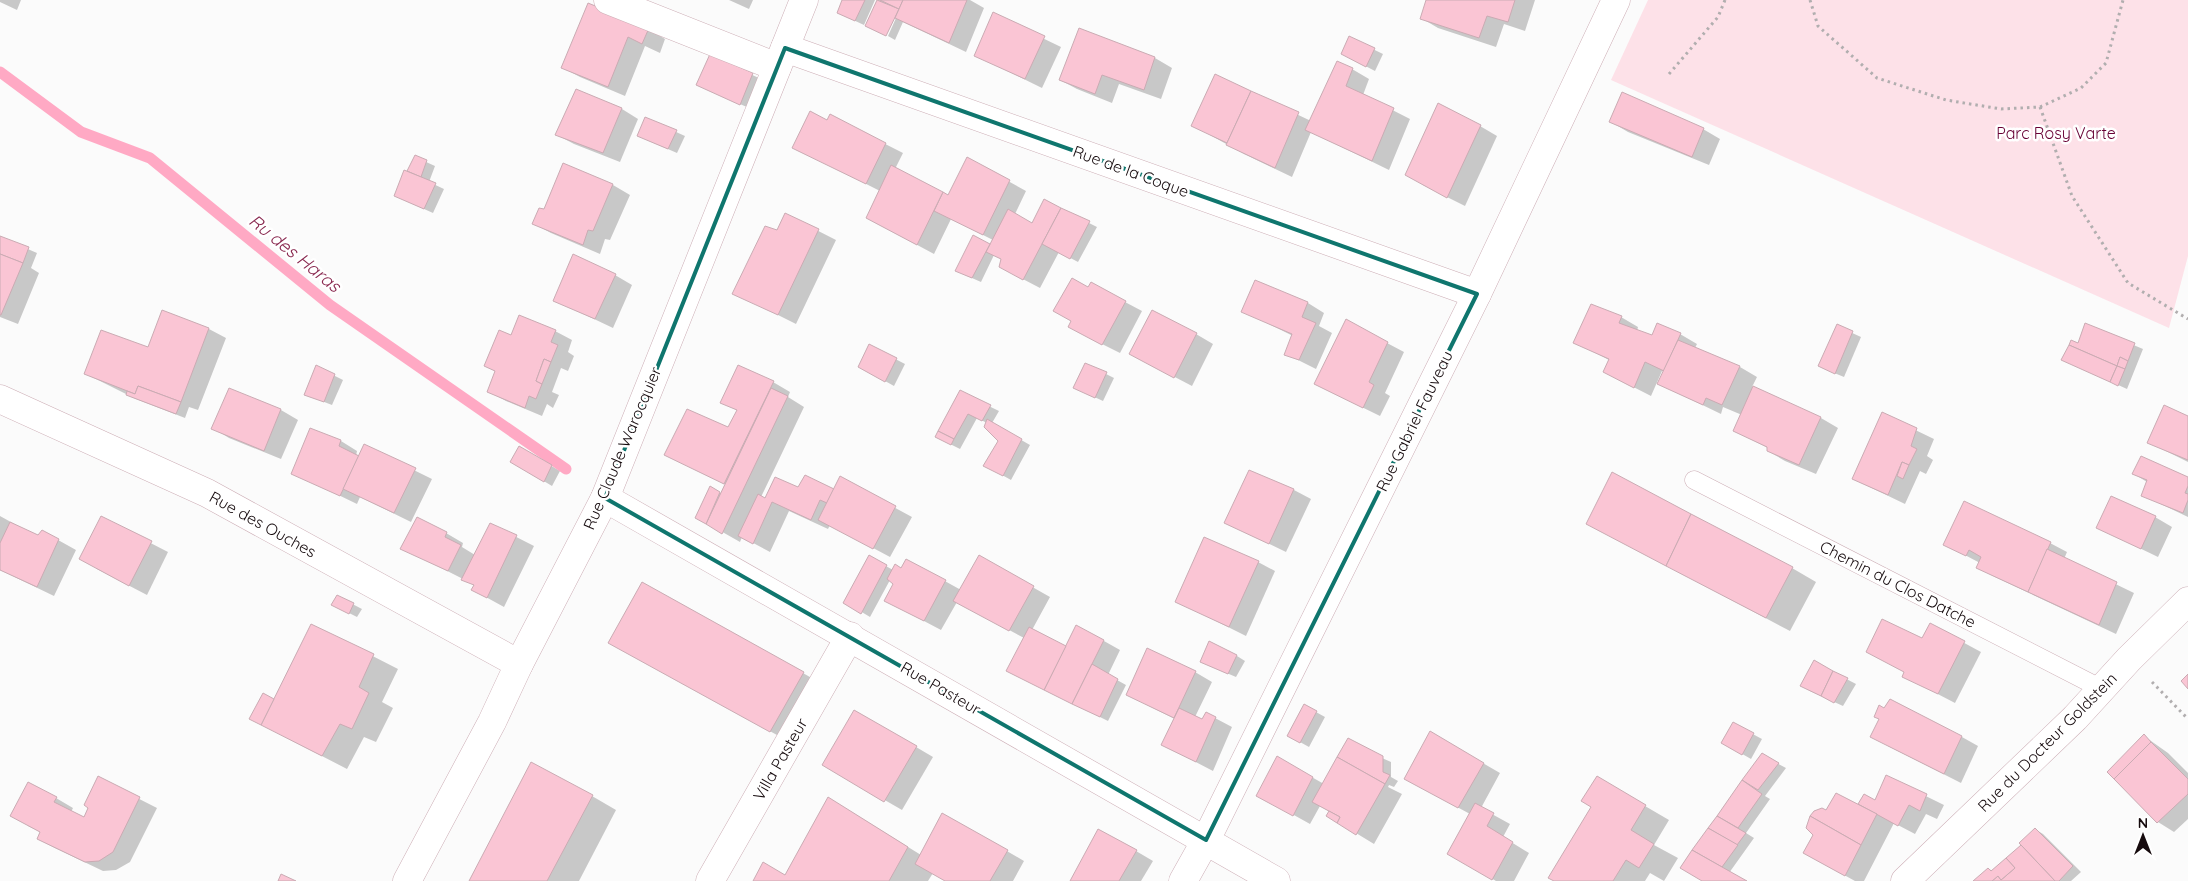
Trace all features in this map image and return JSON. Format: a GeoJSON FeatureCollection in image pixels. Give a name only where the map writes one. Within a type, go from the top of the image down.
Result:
{"type":"FeatureCollection","features":[{"type":"Feature","properties":{"kind":"street","name":"Rue de la Coque"},"geometry":{"type":"LineString","coordinates":[[608,0],[1477,294]]}},
{"type":"Feature","properties":{"kind":"street","name":"Rue Claude Warocquier"},"geometry":{"type":"LineString","coordinates":[[407,881],[492,722],[519,664],[605,498],[804,0]]}},
{"type":"Feature","properties":{"kind":"street","name":"Rue Gabriel Fauveau"},"geometry":{"type":"LineString","coordinates":[[1183,881],[1206,840],[1477,294],[1616,0]]}},
{"type":"Feature","properties":{"kind":"street","name":"Rue des Ouches"},"geometry":{"type":"LineString","coordinates":[[0,399],[207,493],[519,664]]}},
{"type":"Feature","properties":{"kind":"street","name":"Rue Pasteur"},"geometry":{"type":"LineString","coordinates":[[605,498],[850,636],[1276,881]]}},
{"type":"Feature","properties":{"kind":"street","name":"Rue du Docteur Goldstein"},"geometry":{"type":"LineString","coordinates":[[1905,881],[2075,718],[2129,658],[2188,601]]}},
{"type":"Feature","properties":{"kind":"street","name":"Villa Pasteur"},"geometry":{"type":"LineString","coordinates":[[710,881],[850,636]]}},
{"type":"Feature","properties":{"kind":"lane","name":"Chemin du Clos Datche"},"geometry":{"type":"LineString","coordinates":[[1694,480],[2102,690]]}},
{"type":"Feature","properties":{"kind":"path"},"geometry":{"type":"LineString","coordinates":[[1669,74],[1718,17],[1725,0]]}},
{"type":"Feature","properties":{"kind":"path"},"geometry":{"type":"LineString","coordinates":[[1810,0],[1818,26],[1877,78],[1946,100],[2001,108],[2040,107],[2081,88],[2106,63],[2123,0]]}},
{"type":"Feature","properties":{"kind":"path"},"geometry":{"type":"LineString","coordinates":[[2040,107],[2072,196],[2128,284],[2188,319]]}},
{"type":"Feature","properties":{"kind":"path"},"geometry":{"type":"LineString","coordinates":[[2129,658],[2188,720]]}},
{"type":"Feature","properties":{"kind":"highlighted area"},"geometry":{"type":"Polygon","coordinates":[[[785,48],[1477,294],[1206,840],[605,498],[785,48]]]}},
{"type":"Feature","properties":{"kind":"green space","name":"Parc Rosy Varte"},"geometry":{"type":"Polygon","coordinates":[[[1648,0],[2188,0],[2188,256],[2169,328],[1611,80],[1648,0]]]}},
{"type":"Feature","properties":{"kind":"building"},"geometry":{"type":"Polygon","coordinates":[[[842,0],[865,0],[855,21],[837,13],[842,0]]]}},
{"type":"Feature","properties":{"kind":"building"},"geometry":{"type":"Polygon","coordinates":[[[877,0],[899,9],[886,36],[865,26],[877,0]]]}},
{"type":"Feature","properties":{"kind":"building"},"geometry":{"type":"Polygon","coordinates":[[[880,0],[903,0],[899,9],[880,0]]]}},
{"type":"Feature","properties":{"kind":"building"},"geometry":{"type":"Polygon","coordinates":[[[903,0],[967,0],[949,43],[895,18],[903,0]]]}},
{"type":"Feature","properties":{"kind":"building"},"geometry":{"type":"Polygon","coordinates":[[[1426,0],[1515,0],[1508,22],[1487,16],[1479,38],[1420,19],[1426,0]]]}},
{"type":"Feature","properties":{"kind":"building"},"geometry":{"type":"Polygon","coordinates":[[[588,3],[649,28],[642,44],[628,37],[608,87],[561,68],[588,3]]]}},
{"type":"Feature","properties":{"kind":"building"},"geometry":{"type":"Polygon","coordinates":[[[993,12],[1045,36],[1025,79],[974,56],[993,12]]]}},
{"type":"Feature","properties":{"kind":"building"},"geometry":{"type":"Polygon","coordinates":[[[1079,28],[1155,57],[1144,90],[1102,75],[1095,94],[1059,80],[1079,28]]]}},
{"type":"Feature","properties":{"kind":"building"},"geometry":{"type":"Polygon","coordinates":[[[1349,36],[1375,48],[1366,67],[1341,54],[1349,36]]]}},
{"type":"Feature","properties":{"kind":"building"},"geometry":{"type":"Polygon","coordinates":[[[710,54],[753,73],[740,105],[696,85],[710,54]]]}},
{"type":"Feature","properties":{"kind":"building"},"geometry":{"type":"Polygon","coordinates":[[[1337,61],[1353,68],[1346,86],[1394,108],[1372,161],[1305,130],[1337,61]]]}},
{"type":"Feature","properties":{"kind":"building"},"geometry":{"type":"Polygon","coordinates":[[[1215,74],[1251,91],[1227,143],[1191,126],[1215,74]]]}},
{"type":"Feature","properties":{"kind":"building"},"geometry":{"type":"Polygon","coordinates":[[[576,89],[622,108],[603,153],[555,135],[576,89]]]}},
{"type":"Feature","properties":{"kind":"building"},"geometry":{"type":"Polygon","coordinates":[[[1251,91],[1299,112],[1275,168],[1226,145],[1251,91]]]}},
{"type":"Feature","properties":{"kind":"building"},"geometry":{"type":"Polygon","coordinates":[[[1622,92],[1704,128],[1692,157],[1609,122],[1622,92]]]}},
{"type":"Feature","properties":{"kind":"building"},"geometry":{"type":"Polygon","coordinates":[[[1438,103],[1481,125],[1447,198],[1405,175],[1438,103]]]}},
{"type":"Feature","properties":{"kind":"building"},"geometry":{"type":"Polygon","coordinates":[[[810,111],[827,120],[830,114],[886,143],[866,184],[792,148],[810,111]]]}},
{"type":"Feature","properties":{"kind":"building"},"geometry":{"type":"Polygon","coordinates":[[[645,117],[677,130],[668,149],[637,136],[645,117]]]}},
{"type":"Feature","properties":{"kind":"building"},"geometry":{"type":"Polygon","coordinates":[[[415,155],[427,160],[421,177],[407,171],[415,155]]]}},
{"type":"Feature","properties":{"kind":"building"},"geometry":{"type":"Polygon","coordinates":[[[967,157],[1010,180],[983,235],[934,211],[943,192],[948,195],[967,157]]]}},
{"type":"Feature","properties":{"kind":"building"},"geometry":{"type":"Polygon","coordinates":[[[563,163],[613,184],[593,231],[588,230],[583,245],[532,224],[539,208],[544,209],[563,163]]]}},
{"type":"Feature","properties":{"kind":"building"},"geometry":{"type":"Polygon","coordinates":[[[891,165],[943,192],[917,245],[866,218],[891,165]]]}},
{"type":"Feature","properties":{"kind":"building"},"geometry":{"type":"Polygon","coordinates":[[[404,170],[436,183],[424,209],[394,196],[404,170]]]}},
{"type":"Feature","properties":{"kind":"building"},"geometry":{"type":"Polygon","coordinates":[[[1044,199],[1061,208],[1023,280],[999,267],[1001,259],[986,252],[1008,209],[1032,223],[1044,199]]]}},
{"type":"Feature","properties":{"kind":"building"},"geometry":{"type":"Polygon","coordinates":[[[1061,208],[1090,221],[1070,259],[1042,244],[1061,208]]]}},
{"type":"Feature","properties":{"kind":"building"},"geometry":{"type":"Polygon","coordinates":[[[785,213],[819,229],[778,315],[732,294],[765,226],[777,230],[785,213]]]}},
{"type":"Feature","properties":{"kind":"building"},"geometry":{"type":"Polygon","coordinates":[[[973,235],[990,244],[972,278],[955,271],[973,235]]]}},
{"type":"Feature","properties":{"kind":"building"},"geometry":{"type":"Polygon","coordinates":[[[0,236],[29,247],[23,263],[0,254],[0,236]]]}},
{"type":"Feature","properties":{"kind":"building"},"geometry":{"type":"Polygon","coordinates":[[[0,254],[23,263],[1,315],[0,315],[0,254]]]}},
{"type":"Feature","properties":{"kind":"building"},"geometry":{"type":"Polygon","coordinates":[[[573,254],[616,274],[595,319],[553,301],[573,254]]]}},
{"type":"Feature","properties":{"kind":"building"},"geometry":{"type":"Polygon","coordinates":[[[1072,278],[1088,287],[1091,282],[1126,301],[1102,345],[1068,327],[1071,321],[1053,311],[1072,278]]]}},
{"type":"Feature","properties":{"kind":"building"},"geometry":{"type":"Polygon","coordinates":[[[1255,280],[1308,302],[1302,317],[1316,323],[1299,360],[1284,355],[1292,334],[1241,312],[1255,280]]]}},
{"type":"Feature","properties":{"kind":"building"},"geometry":{"type":"Polygon","coordinates":[[[1591,304],[1622,316],[1619,323],[1652,335],[1657,323],[1681,333],[1664,371],[1645,362],[1634,388],[1603,372],[1609,359],[1573,343],[1591,304]]]}},
{"type":"Feature","properties":{"kind":"building"},"geometry":{"type":"Polygon","coordinates":[[[162,310],[209,328],[181,402],[138,386],[135,394],[84,374],[101,330],[148,347],[162,310]]]}},
{"type":"Feature","properties":{"kind":"building"},"geometry":{"type":"Polygon","coordinates":[[[1152,310],[1197,333],[1174,378],[1129,354],[1152,310]]]}},
{"type":"Feature","properties":{"kind":"building"},"geometry":{"type":"Polygon","coordinates":[[[519,315],[556,330],[551,342],[558,345],[551,362],[544,359],[536,381],[542,384],[536,399],[529,396],[525,408],[487,392],[495,371],[484,366],[499,330],[511,335],[519,315]]]}},
{"type":"Feature","properties":{"kind":"building"},"geometry":{"type":"Polygon","coordinates":[[[1346,319],[1388,342],[1369,382],[1374,385],[1363,408],[1314,384],[1346,319]]]}},
{"type":"Feature","properties":{"kind":"building"},"geometry":{"type":"Polygon","coordinates":[[[2085,323],[2135,343],[2128,361],[2120,357],[2117,366],[2069,345],[2071,340],[2078,343],[2085,323]]]}},
{"type":"Feature","properties":{"kind":"building"},"geometry":{"type":"Polygon","coordinates":[[[1837,324],[1853,331],[1835,374],[1818,366],[1837,324]]]}},
{"type":"Feature","properties":{"kind":"building"},"geometry":{"type":"Polygon","coordinates":[[[1678,340],[1740,366],[1722,405],[1706,398],[1703,405],[1657,384],[1678,340]]]}},
{"type":"Feature","properties":{"kind":"building"},"geometry":{"type":"Polygon","coordinates":[[[869,344],[897,358],[885,382],[858,367],[869,344]]]}},
{"type":"Feature","properties":{"kind":"building"},"geometry":{"type":"Polygon","coordinates":[[[2069,345],[2117,366],[2110,382],[2061,360],[2069,345]]]}},
{"type":"Feature","properties":{"kind":"building"},"geometry":{"type":"Polygon","coordinates":[[[2120,357],[2128,361],[2125,369],[2117,366],[2120,357]]]}},
{"type":"Feature","properties":{"kind":"building"},"geometry":{"type":"Polygon","coordinates":[[[544,359],[551,362],[542,384],[536,381],[544,359]]]}},
{"type":"Feature","properties":{"kind":"building"},"geometry":{"type":"Polygon","coordinates":[[[1085,363],[1107,372],[1095,398],[1073,388],[1085,363]]]}},
{"type":"Feature","properties":{"kind":"building"},"geometry":{"type":"Polygon","coordinates":[[[316,365],[335,374],[324,402],[304,395],[316,365]]]}},
{"type":"Feature","properties":{"kind":"building"},"geometry":{"type":"Polygon","coordinates":[[[738,365],[774,381],[724,484],[664,455],[687,409],[728,427],[737,410],[720,403],[738,365]]]}},
{"type":"Feature","properties":{"kind":"building"},"geometry":{"type":"Polygon","coordinates":[[[2117,366],[2125,369],[2118,386],[2110,382],[2117,366]]]}},
{"type":"Feature","properties":{"kind":"building"},"geometry":{"type":"Polygon","coordinates":[[[138,386],[181,402],[176,414],[126,395],[127,391],[135,394],[138,386]]]}},
{"type":"Feature","properties":{"kind":"building"},"geometry":{"type":"Polygon","coordinates":[[[1753,386],[1821,417],[1799,465],[1767,451],[1767,447],[1733,431],[1753,386]]]}},
{"type":"Feature","properties":{"kind":"building"},"geometry":{"type":"Polygon","coordinates":[[[229,388],[281,409],[264,451],[211,429],[229,388]]]}},
{"type":"Feature","properties":{"kind":"building"},"geometry":{"type":"Polygon","coordinates":[[[771,388],[788,396],[722,534],[706,524],[771,388]]]}},
{"type":"Feature","properties":{"kind":"building"},"geometry":{"type":"Polygon","coordinates":[[[960,390],[991,405],[982,421],[968,414],[954,439],[938,431],[960,390]]]}},
{"type":"Feature","properties":{"kind":"building"},"geometry":{"type":"Polygon","coordinates":[[[2164,405],[2188,416],[2188,460],[2147,443],[2164,405]]]}},
{"type":"Feature","properties":{"kind":"building"},"geometry":{"type":"Polygon","coordinates":[[[1882,412],[1917,428],[1911,446],[1917,449],[1909,465],[1902,462],[1888,495],[1852,479],[1882,412]]]}},
{"type":"Feature","properties":{"kind":"building"},"geometry":{"type":"Polygon","coordinates":[[[987,419],[1022,439],[1003,476],[983,466],[998,441],[984,427],[987,419]]]}},
{"type":"Feature","properties":{"kind":"building"},"geometry":{"type":"Polygon","coordinates":[[[310,428],[341,440],[339,446],[359,456],[340,496],[291,474],[310,428]]]}},
{"type":"Feature","properties":{"kind":"building"},"geometry":{"type":"Polygon","coordinates":[[[938,431],[954,439],[951,445],[935,437],[938,431]]]}},
{"type":"Feature","properties":{"kind":"building"},"geometry":{"type":"Polygon","coordinates":[[[364,444],[416,468],[394,513],[343,489],[364,444]]]}},
{"type":"Feature","properties":{"kind":"building"},"geometry":{"type":"Polygon","coordinates":[[[519,446],[552,465],[544,482],[510,462],[519,446]]]}},
{"type":"Feature","properties":{"kind":"building"},"geometry":{"type":"Polygon","coordinates":[[[2141,456],[2188,477],[2188,486],[2185,493],[2188,494],[2188,500],[2183,513],[2141,496],[2147,480],[2132,474],[2141,456]]]}},
{"type":"Feature","properties":{"kind":"building"},"geometry":{"type":"Polygon","coordinates":[[[1902,462],[1909,465],[1903,479],[1897,476],[1902,462]]]}},
{"type":"Feature","properties":{"kind":"building"},"geometry":{"type":"Polygon","coordinates":[[[1249,470],[1294,489],[1269,544],[1224,523],[1249,470]]]}},
{"type":"Feature","properties":{"kind":"building"},"geometry":{"type":"Polygon","coordinates":[[[1612,472],[1691,514],[1666,566],[1586,524],[1612,472]]]}},
{"type":"Feature","properties":{"kind":"building"},"geometry":{"type":"Polygon","coordinates":[[[805,475],[834,489],[827,503],[820,500],[811,520],[772,502],[753,544],[738,536],[758,494],[765,498],[775,477],[798,487],[805,475]]]}},
{"type":"Feature","properties":{"kind":"building"},"geometry":{"type":"Polygon","coordinates":[[[840,476],[896,506],[873,549],[818,520],[840,476]]]}},
{"type":"Feature","properties":{"kind":"building"},"geometry":{"type":"Polygon","coordinates":[[[710,486],[720,492],[706,524],[695,518],[710,486]]]}},
{"type":"Feature","properties":{"kind":"building"},"geometry":{"type":"Polygon","coordinates":[[[2111,496],[2156,516],[2141,549],[2096,528],[2111,496]]]}},
{"type":"Feature","properties":{"kind":"building"},"geometry":{"type":"Polygon","coordinates":[[[1964,501],[2051,542],[2028,592],[1976,568],[1981,557],[1969,550],[1966,556],[1943,545],[1964,501]]]}},
{"type":"Feature","properties":{"kind":"building"},"geometry":{"type":"Polygon","coordinates":[[[1691,514],[1793,567],[1766,618],[1666,566],[1691,514]]]}},
{"type":"Feature","properties":{"kind":"building"},"geometry":{"type":"Polygon","coordinates":[[[101,516],[152,541],[129,586],[79,559],[101,516]]]}},
{"type":"Feature","properties":{"kind":"building"},"geometry":{"type":"Polygon","coordinates":[[[417,517],[447,532],[445,537],[461,545],[448,571],[400,549],[417,517]]]}},
{"type":"Feature","properties":{"kind":"building"},"geometry":{"type":"Polygon","coordinates":[[[10,522],[38,535],[42,530],[59,539],[37,587],[0,570],[0,543],[10,522]]]}},
{"type":"Feature","properties":{"kind":"building"},"geometry":{"type":"Polygon","coordinates":[[[490,523],[517,535],[487,598],[471,590],[474,585],[461,580],[490,523]]]}},
{"type":"Feature","properties":{"kind":"building"},"geometry":{"type":"Polygon","coordinates":[[[1204,537],[1259,561],[1229,627],[1175,602],[1204,537]]]}},
{"type":"Feature","properties":{"kind":"building"},"geometry":{"type":"Polygon","coordinates":[[[2047,549],[2117,582],[2099,625],[2028,592],[2047,549]]]}},
{"type":"Feature","properties":{"kind":"building"},"geometry":{"type":"Polygon","coordinates":[[[869,555],[887,565],[861,614],[843,603],[869,555]]]}},
{"type":"Feature","properties":{"kind":"building"},"geometry":{"type":"Polygon","coordinates":[[[979,555],[1034,586],[1009,631],[953,601],[979,555]]]}},
{"type":"Feature","properties":{"kind":"building"},"geometry":{"type":"Polygon","coordinates":[[[906,559],[946,580],[924,621],[884,601],[893,584],[887,579],[895,564],[901,568],[906,559]]]}},
{"type":"Feature","properties":{"kind":"building"},"geometry":{"type":"Polygon","coordinates":[[[642,582],[804,672],[770,732],[608,643],[642,582]]]}},
{"type":"Feature","properties":{"kind":"building"},"geometry":{"type":"Polygon","coordinates":[[[337,595],[354,603],[349,614],[331,605],[337,595]]]}},
{"type":"Feature","properties":{"kind":"building"},"geometry":{"type":"Polygon","coordinates":[[[1882,619],[1922,638],[1930,623],[1965,641],[1938,694],[1902,677],[1904,672],[1866,652],[1882,619]]]}},
{"type":"Feature","properties":{"kind":"building"},"geometry":{"type":"Polygon","coordinates":[[[311,624],[374,654],[359,687],[369,693],[352,729],[340,724],[322,756],[261,725],[311,624]]]}},
{"type":"Feature","properties":{"kind":"building"},"geometry":{"type":"Polygon","coordinates":[[[1076,625],[1104,640],[1072,704],[1044,690],[1076,625]]]}},
{"type":"Feature","properties":{"kind":"building"},"geometry":{"type":"Polygon","coordinates":[[[1029,627],[1066,646],[1044,690],[1006,671],[1029,627]]]}},
{"type":"Feature","properties":{"kind":"building"},"geometry":{"type":"Polygon","coordinates":[[[1209,641],[1237,655],[1228,674],[1200,662],[1209,641]]]}},
{"type":"Feature","properties":{"kind":"building"},"geometry":{"type":"Polygon","coordinates":[[[1147,648],[1196,671],[1174,718],[1126,695],[1147,648]]]}},
{"type":"Feature","properties":{"kind":"building"},"geometry":{"type":"Polygon","coordinates":[[[1814,660],[1833,671],[1821,696],[1800,686],[1814,660]]]}},
{"type":"Feature","properties":{"kind":"building"},"geometry":{"type":"Polygon","coordinates":[[[1092,664],[1118,679],[1100,717],[1072,704],[1092,664]]]}},
{"type":"Feature","properties":{"kind":"building"},"geometry":{"type":"Polygon","coordinates":[[[1833,671],[1848,678],[1834,703],[1821,696],[1833,671]]]}},
{"type":"Feature","properties":{"kind":"building"},"geometry":{"type":"Polygon","coordinates":[[[2188,674],[2188,689],[2181,681],[2188,674]]]}},
{"type":"Feature","properties":{"kind":"building"},"geometry":{"type":"Polygon","coordinates":[[[263,693],[274,699],[261,725],[249,719],[263,693]]]}},
{"type":"Feature","properties":{"kind":"building"},"geometry":{"type":"Polygon","coordinates":[[[1890,699],[1962,736],[1944,774],[1870,737],[1879,719],[1874,717],[1879,705],[1884,708],[1890,699]]]}},
{"type":"Feature","properties":{"kind":"building"},"geometry":{"type":"Polygon","coordinates":[[[1304,704],[1317,711],[1300,743],[1287,736],[1304,704]]]}},
{"type":"Feature","properties":{"kind":"building"},"geometry":{"type":"Polygon","coordinates":[[[1179,708],[1202,719],[1206,712],[1216,717],[1196,762],[1161,745],[1179,708]]]}},
{"type":"Feature","properties":{"kind":"building"},"geometry":{"type":"Polygon","coordinates":[[[854,710],[917,746],[884,802],[822,765],[854,710]]]}},
{"type":"Feature","properties":{"kind":"building"},"geometry":{"type":"Polygon","coordinates":[[[1733,722],[1754,733],[1742,755],[1721,743],[1733,722]]]}},
{"type":"Feature","properties":{"kind":"building"},"geometry":{"type":"Polygon","coordinates":[[[1430,731],[1484,763],[1458,808],[1404,779],[1430,731]]]}},
{"type":"Feature","properties":{"kind":"building"},"geometry":{"type":"Polygon","coordinates":[[[2144,734],[2151,742],[2114,779],[2107,772],[2144,734]]]}},
{"type":"Feature","properties":{"kind":"building"},"geometry":{"type":"Polygon","coordinates":[[[1348,738],[1383,756],[1383,772],[1390,775],[1385,784],[1337,757],[1348,738]]]}},
{"type":"Feature","properties":{"kind":"building"},"geometry":{"type":"Polygon","coordinates":[[[2151,742],[2188,779],[2188,794],[2157,823],[2114,779],[2151,742]]]}},
{"type":"Feature","properties":{"kind":"building"},"geometry":{"type":"Polygon","coordinates":[[[1762,753],[1779,763],[1758,790],[1742,780],[1762,753]]]}},
{"type":"Feature","properties":{"kind":"building"},"geometry":{"type":"Polygon","coordinates":[[[1277,756],[1313,777],[1293,816],[1256,796],[1277,756]]]}},
{"type":"Feature","properties":{"kind":"building"},"geometry":{"type":"Polygon","coordinates":[[[1337,757],[1385,784],[1356,835],[1337,823],[1340,817],[1312,802],[1337,757]]]}},
{"type":"Feature","properties":{"kind":"building"},"geometry":{"type":"Polygon","coordinates":[[[531,762],[593,795],[547,881],[469,881],[531,762]]]}},
{"type":"Feature","properties":{"kind":"building"},"geometry":{"type":"Polygon","coordinates":[[[1886,775],[1927,794],[1920,811],[1909,805],[1898,826],[1858,804],[1864,794],[1875,800],[1886,775]]]}},
{"type":"Feature","properties":{"kind":"building"},"geometry":{"type":"Polygon","coordinates":[[[98,776],[140,797],[113,852],[99,861],[85,862],[37,839],[40,832],[10,816],[28,782],[57,797],[54,802],[84,817],[88,808],[84,805],[98,776]]]}},
{"type":"Feature","properties":{"kind":"building"},"geometry":{"type":"Polygon","coordinates":[[[1597,776],[1646,805],[1631,830],[1654,844],[1639,868],[1626,860],[1613,881],[1554,881],[1548,878],[1591,807],[1581,801],[1597,776]]]}},
{"type":"Feature","properties":{"kind":"building"},"geometry":{"type":"Polygon","coordinates":[[[1742,780],[1762,794],[1738,828],[1717,816],[1742,780]]]}},
{"type":"Feature","properties":{"kind":"building"},"geometry":{"type":"Polygon","coordinates":[[[1836,793],[1877,814],[1861,845],[1810,816],[1814,811],[1822,808],[1826,810],[1836,793]]]}},
{"type":"Feature","properties":{"kind":"building"},"geometry":{"type":"Polygon","coordinates":[[[828,797],[908,847],[889,881],[753,881],[763,862],[785,875],[828,797]]]}},
{"type":"Feature","properties":{"kind":"building"},"geometry":{"type":"Polygon","coordinates":[[[1475,803],[1494,813],[1487,826],[1513,842],[1492,880],[1447,854],[1475,803]]]}},
{"type":"Feature","properties":{"kind":"building"},"geometry":{"type":"Polygon","coordinates":[[[1329,811],[1340,817],[1337,823],[1326,816],[1329,811]]]}},
{"type":"Feature","properties":{"kind":"building"},"geometry":{"type":"Polygon","coordinates":[[[942,813],[1008,850],[990,881],[945,881],[915,864],[942,813]]]}},
{"type":"Feature","properties":{"kind":"building"},"geometry":{"type":"Polygon","coordinates":[[[1717,816],[1746,833],[1737,845],[1708,828],[1717,816]]]}},
{"type":"Feature","properties":{"kind":"building"},"geometry":{"type":"Polygon","coordinates":[[[1810,816],[1861,845],[1845,876],[1803,853],[1813,835],[1806,828],[1810,816]]]}},
{"type":"Feature","properties":{"kind":"building"},"geometry":{"type":"Polygon","coordinates":[[[1708,828],[1738,845],[1722,867],[1692,850],[1708,828]]]}},
{"type":"Feature","properties":{"kind":"building"},"geometry":{"type":"Polygon","coordinates":[[[2035,828],[2073,866],[2059,881],[2055,881],[2019,843],[2035,828]]]}},
{"type":"Feature","properties":{"kind":"building"},"geometry":{"type":"Polygon","coordinates":[[[1098,829],[1137,850],[1119,881],[1070,881],[1098,829]]]}},
{"type":"Feature","properties":{"kind":"building"},"geometry":{"type":"Polygon","coordinates":[[[2021,845],[2055,881],[1992,881],[1998,876],[2001,880],[2015,868],[2006,858],[2021,845]]]}},
{"type":"Feature","properties":{"kind":"building"},"geometry":{"type":"Polygon","coordinates":[[[1692,850],[1747,881],[1702,881],[1680,868],[1692,850]]]}},
{"type":"Feature","properties":{"kind":"building"},"geometry":{"type":"Polygon","coordinates":[[[2006,858],[2015,868],[2001,880],[1998,876],[1992,881],[1973,881],[1988,868],[1991,871],[2006,858]]]}},
{"type":"Feature","properties":{"kind":"building"},"geometry":{"type":"Polygon","coordinates":[[[281,874],[296,881],[278,881],[281,874]]]}},
{"type":"Feature","properties":{"kind":"waterway","name":"Ru des Haras"},"geometry":{"type":"LineString","coordinates":[[0,72],[81,132],[150,158],[330,305],[566,469]]}}]}
